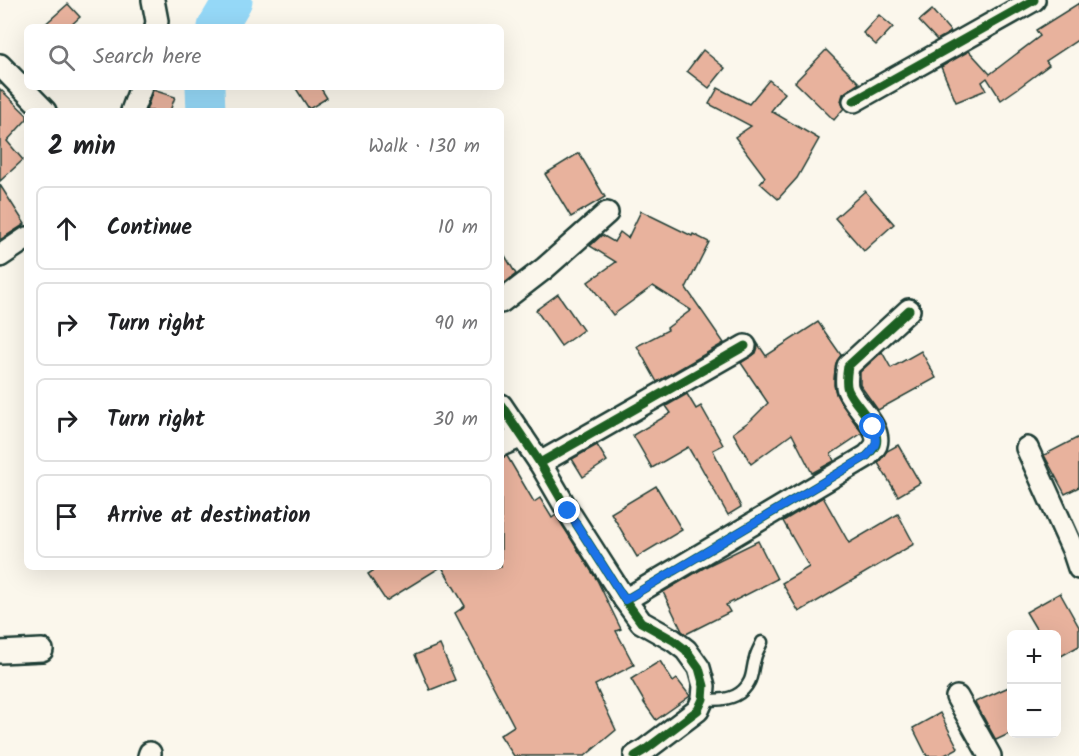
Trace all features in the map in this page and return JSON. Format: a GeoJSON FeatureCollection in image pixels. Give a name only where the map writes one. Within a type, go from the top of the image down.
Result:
{"type":"FeatureCollection","features":[{"type":"Feature","properties":{"kind":"street"},"geometry":{"type":"LineString","coordinates":[[153,0],[156,24]]}},
{"type":"Feature","properties":{"kind":"street"},"geometry":{"type":"LineString","coordinates":[[854,101],[1002,7],[1034,0]]}},
{"type":"Feature","properties":{"kind":"street"},"geometry":{"type":"LineString","coordinates":[[0,65],[24,90]]}},
{"type":"Feature","properties":{"kind":"street"},"geometry":{"type":"LineString","coordinates":[[24,90],[42,108]]}},
{"type":"Feature","properties":{"kind":"street"},"geometry":{"type":"LineString","coordinates":[[133,108],[140,90]]}},
{"type":"Feature","properties":{"kind":"street"},"geometry":{"type":"LineString","coordinates":[[504,300],[545,268],[607,213]]}},
{"type":"Feature","properties":{"kind":"street"},"geometry":{"type":"LineString","coordinates":[[0,256],[24,240]]}},
{"type":"Feature","properties":{"kind":"street"},"geometry":{"type":"LineString","coordinates":[[625,600],[867,456],[876,446],[877,437],[873,427],[848,390],[846,379],[848,366],[909,310]]}},
{"type":"Feature","properties":{"kind":"street"},"geometry":{"type":"LineString","coordinates":[[540,463],[745,346]]}},
{"type":"Feature","properties":{"kind":"street"},"geometry":{"type":"LineString","coordinates":[[504,409],[641,622],[686,650],[699,668],[704,686],[703,699],[698,710],[635,756]]}},
{"type":"Feature","properties":{"kind":"street"},"geometry":{"type":"LineString","coordinates":[[504,444],[522,436]]}},
{"type":"Feature","properties":{"kind":"street"},"geometry":{"type":"LineString","coordinates":[[1028,448],[1079,568]]}},
{"type":"Feature","properties":{"kind":"street"},"geometry":{"type":"LineString","coordinates":[[0,652],[42,650]]}},
{"type":"Feature","properties":{"kind":"street"},"geometry":{"type":"LineString","coordinates":[[957,697],[990,756]]}},
{"type":"Feature","properties":{"kind":"lane"},"geometry":{"type":"LineString","coordinates":[[703,699],[716,701],[726,699],[737,695],[745,688],[762,642]]}},
{"type":"Feature","properties":{"kind":"building"},"geometry":{"type":"Polygon","coordinates":[[[1079,3],[1079,39],[1046,61],[1049,65],[1001,100],[987,78],[982,82],[986,90],[956,102],[941,67],[969,51],[990,74],[1040,36],[1036,30],[1079,3]]]}},
{"type":"Feature","properties":{"kind":"building"},"geometry":{"type":"Polygon","coordinates":[[[68,4],[80,17],[72,24],[45,24],[68,4]]]}},
{"type":"Feature","properties":{"kind":"building"},"geometry":{"type":"Polygon","coordinates":[[[932,10],[951,32],[937,40],[919,21],[932,10]]]}},
{"type":"Feature","properties":{"kind":"building"},"geometry":{"type":"Polygon","coordinates":[[[879,15],[893,27],[876,45],[863,33],[879,15]]]}},
{"type":"Feature","properties":{"kind":"building"},"geometry":{"type":"Polygon","coordinates":[[[703,50],[725,68],[709,88],[687,71],[703,50]]]}},
{"type":"Feature","properties":{"kind":"building"},"geometry":{"type":"Polygon","coordinates":[[[826,50],[859,83],[843,94],[841,101],[844,108],[834,120],[795,82],[826,50]]]}},
{"type":"Feature","properties":{"kind":"building"},"geometry":{"type":"Polygon","coordinates":[[[769,80],[785,93],[771,111],[819,139],[797,178],[778,199],[760,183],[765,177],[735,137],[751,126],[709,104],[718,88],[749,104],[769,80]]]}},
{"type":"Feature","properties":{"kind":"building"},"geometry":{"type":"Polygon","coordinates":[[[0,89],[24,112],[24,122],[7,141],[23,160],[0,181],[0,89]]]}},
{"type":"Feature","properties":{"kind":"building"},"geometry":{"type":"Polygon","coordinates":[[[153,90],[175,97],[171,108],[147,108],[153,90]]]}},
{"type":"Feature","properties":{"kind":"building"},"geometry":{"type":"Polygon","coordinates":[[[297,90],[322,90],[327,98],[308,108],[297,90]]]}},
{"type":"Feature","properties":{"kind":"building"},"geometry":{"type":"Polygon","coordinates":[[[579,153],[605,197],[571,217],[545,174],[579,153]]]}},
{"type":"Feature","properties":{"kind":"building"},"geometry":{"type":"Polygon","coordinates":[[[0,185],[24,225],[0,240],[0,185]]]}},
{"type":"Feature","properties":{"kind":"building"},"geometry":{"type":"Polygon","coordinates":[[[865,191],[894,224],[864,251],[835,218],[865,191]]]}},
{"type":"Feature","properties":{"kind":"building"},"geometry":{"type":"Polygon","coordinates":[[[641,211],[709,242],[686,288],[724,343],[657,382],[637,346],[668,330],[667,328],[691,310],[653,286],[613,315],[588,282],[616,262],[590,246],[602,235],[614,242],[620,232],[628,238],[641,211]]]}},
{"type":"Feature","properties":{"kind":"building"},"geometry":{"type":"Polygon","coordinates":[[[504,254],[516,274],[504,284],[504,254]]]}},
{"type":"Feature","properties":{"kind":"building"},"geometry":{"type":"Polygon","coordinates":[[[558,294],[583,330],[561,346],[536,310],[558,294]]]}},
{"type":"Feature","properties":{"kind":"building"},"geometry":{"type":"Polygon","coordinates":[[[818,322],[841,355],[835,370],[836,394],[862,433],[831,454],[834,461],[812,473],[792,434],[751,464],[733,433],[751,420],[768,403],[741,363],[756,353],[758,347],[756,341],[766,356],[818,322]]]}},
{"type":"Feature","properties":{"kind":"building"},"geometry":{"type":"Polygon","coordinates":[[[921,351],[936,378],[878,410],[860,385],[860,372],[882,352],[891,368],[921,351]]]}},
{"type":"Feature","properties":{"kind":"building"},"geometry":{"type":"Polygon","coordinates":[[[687,394],[696,409],[701,406],[723,445],[713,450],[741,507],[728,515],[688,447],[652,468],[633,435],[671,413],[666,406],[687,394]]]}},
{"type":"Feature","properties":{"kind":"building"},"geometry":{"type":"Polygon","coordinates":[[[1079,437],[1079,487],[1065,494],[1044,455],[1079,437]]]}},
{"type":"Feature","properties":{"kind":"building"},"geometry":{"type":"Polygon","coordinates":[[[597,445],[607,461],[583,477],[572,459],[597,445]]]}},
{"type":"Feature","properties":{"kind":"building"},"geometry":{"type":"Polygon","coordinates":[[[898,445],[920,483],[898,496],[878,463],[887,451],[898,445]]]}},
{"type":"Feature","properties":{"kind":"building"},"geometry":{"type":"Polygon","coordinates":[[[507,456],[534,502],[540,498],[552,518],[556,515],[597,580],[621,629],[616,631],[634,665],[595,685],[616,730],[585,756],[514,756],[500,735],[514,726],[455,613],[465,606],[444,570],[504,570],[504,457],[507,456]]]}},
{"type":"Feature","properties":{"kind":"building"},"geometry":{"type":"Polygon","coordinates":[[[656,486],[682,530],[637,557],[611,513],[656,486]]]}},
{"type":"Feature","properties":{"kind":"building"},"geometry":{"type":"Polygon","coordinates":[[[823,497],[849,543],[898,514],[914,544],[799,612],[782,583],[809,567],[783,521],[823,497]]]}},
{"type":"Feature","properties":{"kind":"building"},"geometry":{"type":"Polygon","coordinates":[[[758,541],[777,579],[726,605],[730,612],[686,634],[682,631],[663,592],[707,566],[758,541]]]}},
{"type":"Feature","properties":{"kind":"building"},"geometry":{"type":"Polygon","coordinates":[[[374,570],[436,570],[386,601],[368,574],[374,570]]]}},
{"type":"Feature","properties":{"kind":"building"},"geometry":{"type":"Polygon","coordinates":[[[1060,593],[1079,627],[1079,646],[1061,656],[1061,630],[1037,630],[1026,612],[1060,593]]]}},
{"type":"Feature","properties":{"kind":"building"},"geometry":{"type":"Polygon","coordinates":[[[440,645],[455,680],[430,690],[415,655],[440,645]]]}},
{"type":"Feature","properties":{"kind":"building"},"geometry":{"type":"Polygon","coordinates":[[[660,661],[673,682],[677,679],[690,696],[656,720],[631,679],[660,661]]]}},
{"type":"Feature","properties":{"kind":"building"},"geometry":{"type":"Polygon","coordinates":[[[1007,688],[1007,735],[996,740],[975,702],[1007,688]]]}},
{"type":"Feature","properties":{"kind":"building"},"geometry":{"type":"Polygon","coordinates":[[[940,713],[958,748],[943,756],[927,756],[913,728],[940,713]]]}},
{"type":"Feature","properties":{"kind":"waterway"},"geometry":{"type":"LineString","coordinates":[[219,24],[233,0]]}},
{"type":"Feature","properties":{"kind":"waterway"},"geometry":{"type":"LineString","coordinates":[[205,90],[206,108]]}},
{"type":"Feature","properties":{"kind":"cycle path"},"geometry":{"type":"LineString","coordinates":[[854,101],[1034,0]]}},
{"type":"Feature","properties":{"kind":"cycle path"},"geometry":{"type":"LineString","coordinates":[[625,600],[868,455],[876,445],[877,438],[871,424],[848,390],[846,381],[848,366],[909,310]]}},
{"type":"Feature","properties":{"kind":"cycle path"},"geometry":{"type":"LineString","coordinates":[[540,463],[745,346]]}},
{"type":"Feature","properties":{"kind":"cycle path"},"geometry":{"type":"LineString","coordinates":[[504,409],[641,622],[686,650],[699,668],[704,686],[703,699],[698,710],[635,756]]}},
{"type":"Feature","properties":{"kind":"route"},"geometry":{"type":"LineString","coordinates":[[568,511],[625,600],[857,463],[876,446],[877,437],[873,427]]}}]}
